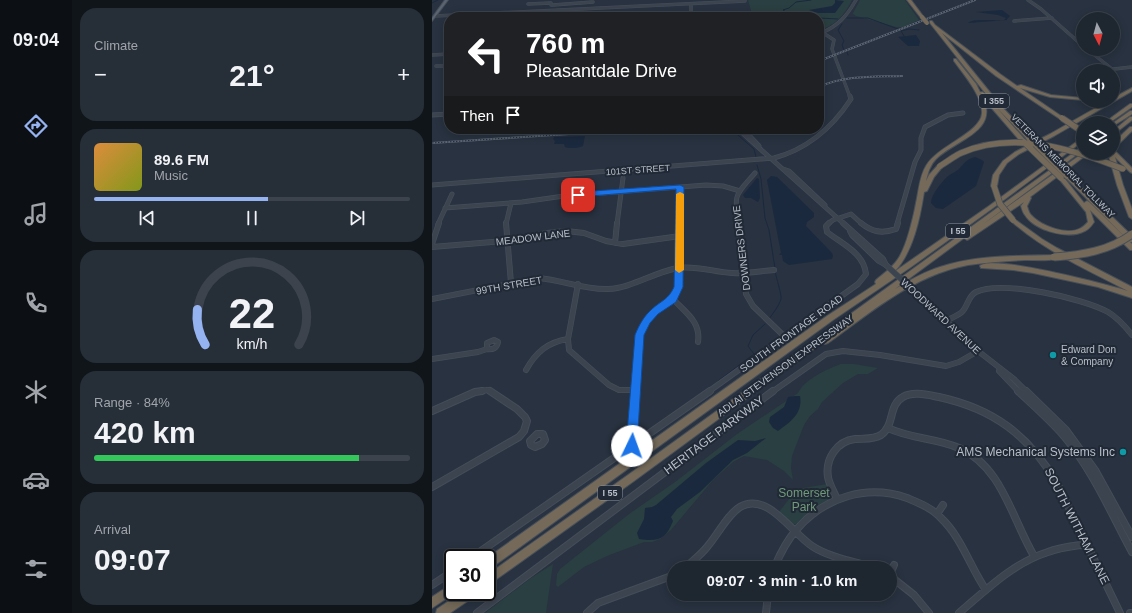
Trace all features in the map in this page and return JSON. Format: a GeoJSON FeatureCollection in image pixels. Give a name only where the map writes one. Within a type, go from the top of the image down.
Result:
{"type":"FeatureCollection","features":[{"type":"Feature","properties":{"kind":"highway","name":"VETERANS MEMORIAL TOLLWAY"},"geometry":{"type":"LineString","coordinates":[[910,0],[931,23],[999,107],[1064,178],[1132,248]]}},
{"type":"Feature","properties":{"kind":"highway","name":"VETERANS MEMORIAL TOLLWAY"},"geometry":{"type":"LineString","coordinates":[[914,0],[924,16]]}},
{"type":"Feature","properties":{"kind":"highway","name":"VETERANS MEMORIAL TOLLWAY"},"geometry":{"type":"LineString","coordinates":[[931,23],[971,82],[1023,141],[1132,240]]}},
{"type":"Feature","properties":{"kind":"highway"},"geometry":{"type":"LineString","coordinates":[[931,23],[1006,79],[1024,88],[1058,97],[1076,98]]}},
{"type":"Feature","properties":{"kind":"highway"},"geometry":{"type":"LineString","coordinates":[[980,60],[1002,78],[1076,127]]}},
{"type":"Feature","properties":{"kind":"highway"},"geometry":{"type":"LineString","coordinates":[[830,318],[880,280],[900,260],[904,253],[920,201],[926,170],[932,160],[975,129],[983,120],[984,108],[971,82]]}},
{"type":"Feature","properties":{"kind":"highway"},"geometry":{"type":"LineString","coordinates":[[1120,93],[1131,89]]}},
{"type":"Feature","properties":{"kind":"highway"},"geometry":{"type":"LineString","coordinates":[[1120,95],[1131,89]]}},
{"type":"Feature","properties":{"kind":"highway"},"geometry":{"type":"LineString","coordinates":[[1116,116],[1132,105]]}},
{"type":"Feature","properties":{"kind":"highway"},"geometry":{"type":"LineString","coordinates":[[1098,108],[1011,158],[998,170],[994,186],[1000,204],[1013,220],[1025,231],[1042,242],[1132,290]]}},
{"type":"Feature","properties":{"kind":"highway"},"geometry":{"type":"LineString","coordinates":[[1120,121],[1132,112]]}},
{"type":"Feature","properties":{"kind":"highway"},"geometry":{"type":"LineString","coordinates":[[1120,127],[1132,118]]}},
{"type":"Feature","properties":{"kind":"highway"},"geometry":{"type":"LineString","coordinates":[[1120,128],[1124,124]]}},
{"type":"Feature","properties":{"kind":"highway"},"geometry":{"type":"LineString","coordinates":[[1120,138],[1132,128]]}},
{"type":"Feature","properties":{"kind":"highway"},"geometry":{"type":"LineString","coordinates":[[920,201],[931,176],[940,166],[954,157],[976,148],[1019,143],[1071,150],[1097,158],[1132,172]]}},
{"type":"Feature","properties":{"kind":"highway","name":"ADLAI STEVENSON EXPRESSWAY"},"geometry":{"type":"LineString","coordinates":[[496,558],[830,318],[940,243],[1076,144]]}},
{"type":"Feature","properties":{"kind":"highway","name":"ADLAI STEVENSON EXPRESSWAY"},"geometry":{"type":"LineString","coordinates":[[496,575],[733,404],[1076,153]]}},
{"type":"Feature","properties":{"kind":"highway"},"geometry":{"type":"LineString","coordinates":[[914,271],[1011,208],[1077,160]]}},
{"type":"Feature","properties":{"kind":"highway"},"geometry":{"type":"LineString","coordinates":[[1110,160],[1132,216]]}},
{"type":"Feature","properties":{"kind":"highway"},"geometry":{"type":"LineString","coordinates":[[1114,160],[1120,185]]}},
{"type":"Feature","properties":{"kind":"highway"},"geometry":{"type":"LineString","coordinates":[[1119,160],[1132,172]]}},
{"type":"Feature","properties":{"kind":"highway"},"geometry":{"type":"LineString","coordinates":[[1047,182],[1025,202],[1024,209],[1037,223],[1052,230],[1067,233],[1080,232],[1090,224],[1090,214],[1064,178]]}},
{"type":"Feature","properties":{"kind":"highway"},"geometry":{"type":"LineString","coordinates":[[733,404],[933,272],[957,265],[1007,259],[1085,254],[1103,250],[1119,243],[1132,234]]}},
{"type":"Feature","properties":{"kind":"highway"},"geometry":{"type":"LineString","coordinates":[[910,288],[935,274],[950,270],[975,266],[1001,266],[1028,269],[1093,283],[1132,295]]}},
{"type":"Feature","properties":{"kind":"highway"},"geometry":{"type":"LineString","coordinates":[[432,603],[444,594]]}},
{"type":"Feature","properties":{"kind":"highway"},"geometry":{"type":"LineString","coordinates":[[441,613],[458,601]]}},
{"type":"Feature","properties":{"kind":"main road"},"geometry":{"type":"LineString","coordinates":[[432,20],[447,0]]}},
{"type":"Feature","properties":{"kind":"street"},"geometry":{"type":"LineString","coordinates":[[530,0],[528,5],[552,1],[551,5],[592,1],[594,8]]}},
{"type":"Feature","properties":{"kind":"street"},"geometry":{"type":"LineString","coordinates":[[514,12],[745,0]]}},
{"type":"Feature","properties":{"kind":"street"},"geometry":{"type":"LineString","coordinates":[[824,30],[848,16],[855,0]]}},
{"type":"Feature","properties":{"kind":"street"},"geometry":{"type":"LineString","coordinates":[[1028,0],[1052,18],[1076,40]]}},
{"type":"Feature","properties":{"kind":"street"},"geometry":{"type":"LineString","coordinates":[[691,4],[691,12]]}},
{"type":"Feature","properties":{"kind":"street"},"geometry":{"type":"LineString","coordinates":[[435,16],[444,16]]}},
{"type":"Feature","properties":{"kind":"street"},"geometry":{"type":"LineString","coordinates":[[1014,21],[1052,18]]}},
{"type":"Feature","properties":{"kind":"street","name":"101ST STREET"},"geometry":{"type":"LineString","coordinates":[[824,34],[834,40],[832,49],[851,99],[824,130]]}},
{"type":"Feature","properties":{"kind":"street"},"geometry":{"type":"LineString","coordinates":[[432,56],[444,55]]}},
{"type":"Feature","properties":{"kind":"street"},"geometry":{"type":"LineString","coordinates":[[1096,56],[1106,64]]}},
{"type":"Feature","properties":{"kind":"street"},"geometry":{"type":"LineString","coordinates":[[436,66],[444,66]]}},
{"type":"Feature","properties":{"kind":"street"},"geometry":{"type":"LineString","coordinates":[[1120,68],[1132,67]]}},
{"type":"Feature","properties":{"kind":"street"},"geometry":{"type":"LineString","coordinates":[[838,219],[851,214],[870,230],[883,233],[896,229],[915,162],[921,150],[921,138],[925,127],[931,122],[943,117],[963,113]]}},
{"type":"Feature","properties":{"kind":"street"},"geometry":{"type":"LineString","coordinates":[[432,115],[444,114]]}},
{"type":"Feature","properties":{"kind":"street","name":"WOODWARD AVENUE"},"geometry":{"type":"LineString","coordinates":[[744,134],[783,169],[789,171],[823,202],[857,240],[978,351],[1014,379],[1036,399],[1072,437],[1095,470],[1132,537]]}},
{"type":"Feature","properties":{"kind":"street","name":"WOODWARD AVENUE"},"geometry":{"type":"LineString","coordinates":[[748,134],[758,143],[761,149]]}},
{"type":"Feature","properties":{"kind":"street","name":"101ST STREET"},"geometry":{"type":"LineString","coordinates":[[432,185],[772,159],[810,144],[820,134]]}},
{"type":"Feature","properties":{"kind":"street","name":"DOWNERS DRIVE"},"geometry":{"type":"LineString","coordinates":[[755,173],[740,191],[735,201],[745,291],[750,303],[785,337]]}},
{"type":"Feature","properties":{"kind":"street"},"geometry":{"type":"LineString","coordinates":[[615,243],[623,178]]}},
{"type":"Feature","properties":{"kind":"street"},"geometry":{"type":"LineString","coordinates":[[445,208],[511,203],[564,196],[714,185],[740,191]]}},
{"type":"Feature","properties":{"kind":"street"},"geometry":{"type":"LineString","coordinates":[[632,446],[638,339],[641,329],[655,312],[673,299],[679,287],[680,187]]}},
{"type":"Feature","properties":{"kind":"street"},"geometry":{"type":"LineString","coordinates":[[432,244],[436,230],[452,194]]}},
{"type":"Feature","properties":{"kind":"street"},"geometry":{"type":"LineString","coordinates":[[511,203],[506,219],[511,283]]}},
{"type":"Feature","properties":{"kind":"street","name":"SOUTH FRONTAGE ROAD"},"geometry":{"type":"LineString","coordinates":[[484,549],[632,446],[865,278],[866,268],[863,260],[826,230],[827,224],[838,219]]}},
{"type":"Feature","properties":{"kind":"street","name":"MEADOW LANE"},"geometry":{"type":"LineString","coordinates":[[432,248],[508,241],[547,233],[570,231],[590,234],[615,243],[635,243],[680,236]]}},
{"type":"Feature","properties":{"kind":"street","name":"99TH STREET"},"geometry":{"type":"LineString","coordinates":[[432,299],[511,283],[545,278],[599,289],[615,289],[631,285],[657,273],[680,268],[699,267],[728,272],[774,270]]}},
{"type":"Feature","properties":{"kind":"street"},"geometry":{"type":"LineString","coordinates":[[578,284],[568,339],[568,348],[609,385],[619,390],[635,390]]}},
{"type":"Feature","properties":{"kind":"street"},"geometry":{"type":"LineString","coordinates":[[946,321],[963,310],[970,298],[977,292],[988,288],[1012,287],[1097,307],[1111,313],[1120,320],[1132,335]]}},
{"type":"Feature","properties":{"kind":"street"},"geometry":{"type":"LineString","coordinates":[[673,299],[697,326],[699,331],[698,342]]}},
{"type":"Feature","properties":{"kind":"street"},"geometry":{"type":"LineString","coordinates":[[526,370],[533,357],[543,347],[554,342],[568,339]]}},
{"type":"Feature","properties":{"kind":"street"},"geometry":{"type":"LineString","coordinates":[[432,359],[478,352],[487,349]]}},
{"type":"Feature","properties":{"kind":"street","name":"HERITAGE PARKWAY"},"geometry":{"type":"LineString","coordinates":[[477,613],[800,371],[826,354],[852,351],[946,366],[959,362],[978,351]]}},
{"type":"Feature","properties":{"kind":"street","name":"WOODWARD AVENUE"},"geometry":{"type":"LineString","coordinates":[[996,366],[1007,381],[1052,422],[1075,450],[1090,474],[1132,552]]}},
{"type":"Feature","properties":{"kind":"street"},"geometry":{"type":"LineString","coordinates":[[432,411],[483,389],[490,391],[524,413],[527,423],[523,433],[515,440],[432,486]]}},
{"type":"Feature","properties":{"kind":"street"},"geometry":{"type":"LineString","coordinates":[[838,499],[828,476],[828,462],[833,453],[846,441],[878,437],[888,428],[893,408],[902,396],[898,391]]}},
{"type":"Feature","properties":{"kind":"street","name":"SOUTH WITHAM LANE"},"geometry":{"type":"LineString","coordinates":[[902,396],[921,394],[977,404],[1004,422],[1034,449],[1052,473],[1120,613]]}},
{"type":"Feature","properties":{"kind":"street"},"geometry":{"type":"LineString","coordinates":[[888,428],[916,439],[955,447],[970,454],[982,463],[994,476],[1003,491],[1019,530],[1034,556]]}},
{"type":"Feature","properties":{"kind":"street"},"geometry":{"type":"LineString","coordinates":[[523,433],[532,437]]}},
{"type":"Feature","properties":{"kind":"street"},"geometry":{"type":"LineString","coordinates":[[777,561],[794,530],[815,511],[838,499],[863,491],[891,492],[909,498],[937,514],[949,526],[961,543],[978,579],[986,590]]}},
{"type":"Feature","properties":{"kind":"street"},"geometry":{"type":"LineString","coordinates":[[750,497],[750,504]]}},
{"type":"Feature","properties":{"kind":"street"},"geometry":{"type":"LineString","coordinates":[[694,561],[701,555],[732,513],[740,507],[750,504],[760,504],[770,509],[812,546],[824,552],[853,561]]}},
{"type":"Feature","properties":{"kind":"street"},"geometry":{"type":"LineString","coordinates":[[937,514],[943,505]]}},
{"type":"Feature","properties":{"kind":"street"},"geometry":{"type":"LineString","coordinates":[[959,613],[1014,567],[1034,556],[1064,546],[1087,544]]}},
{"type":"Feature","properties":{"kind":"street"},"geometry":{"type":"LineString","coordinates":[[432,585],[444,576]]}},
{"type":"Feature","properties":{"kind":"street"},"geometry":{"type":"LineString","coordinates":[[587,613],[598,604],[667,578]]}},
{"type":"Feature","properties":{"kind":"street"},"geometry":{"type":"LineString","coordinates":[[897,581],[914,595],[928,613]]}},
{"type":"Feature","properties":{"kind":"street"},"geometry":{"type":"LineString","coordinates":[[766,613],[767,601]]}},
{"type":"Feature","properties":{"kind":"green space"},"geometry":{"type":"Polygon","coordinates":[[[748,0],[852,0],[846,11],[839,19],[824,28],[824,12],[752,12],[748,0]]]}},
{"type":"Feature","properties":{"kind":"green space"},"geometry":{"type":"Polygon","coordinates":[[[860,0],[905,0],[919,20],[903,27],[896,27],[856,16],[853,13],[860,0]]]}},
{"type":"Feature","properties":{"kind":"green space"},"geometry":{"type":"Polygon","coordinates":[[[841,364],[854,364],[878,368],[868,374],[858,374],[843,383],[822,402],[818,409],[810,416],[804,425],[792,456],[791,468],[793,480],[784,471],[767,460],[744,456],[733,462],[713,480],[671,530],[660,539],[652,542],[644,542],[607,556],[584,567],[558,587],[556,585],[557,574],[560,569],[629,514],[675,482],[737,434],[798,393],[801,388],[811,379],[841,364]]]}},
{"type":"Feature","properties":{"kind":"green space","name":"Somerset Park"},"geometry":{"type":"Polygon","coordinates":[[[827,484],[832,495],[831,498],[813,509],[796,524],[792,524],[778,513],[797,489],[827,484]]]}},
{"type":"Feature","properties":{"kind":"green space"},"geometry":{"type":"Polygon","coordinates":[[[553,564],[546,613],[485,613],[531,578],[553,564]]]}},
{"type":"Feature","properties":{"kind":"water"},"geometry":{"type":"Polygon","coordinates":[[[835,0],[844,1],[835,13],[815,12],[809,10],[832,6],[835,3],[835,0]]]}},
{"type":"Feature","properties":{"kind":"water"},"geometry":{"type":"Polygon","coordinates":[[[1002,10],[1010,16],[1007,20],[968,23],[970,21],[979,20],[1004,20],[1006,18],[998,15],[976,12],[1002,10]]]}},
{"type":"Feature","properties":{"kind":"water"},"geometry":{"type":"Polygon","coordinates":[[[916,35],[920,41],[919,46],[908,46],[898,37],[916,35]]]}},
{"type":"Feature","properties":{"kind":"water"},"geometry":{"type":"Polygon","coordinates":[[[585,136],[583,146],[574,148],[565,147],[564,144],[554,144],[555,141],[553,139],[554,137],[585,136]]]}},
{"type":"Feature","properties":{"kind":"water"},"geometry":{"type":"Polygon","coordinates":[[[975,157],[984,162],[976,186],[943,209],[936,208],[931,203],[931,200],[939,186],[947,177],[958,170],[967,160],[975,157]]]}},
{"type":"Feature","properties":{"kind":"water"},"geometry":{"type":"Polygon","coordinates":[[[771,176],[777,177],[814,213],[814,217],[807,222],[806,226],[832,253],[832,259],[789,265],[783,261],[782,255],[779,254],[781,253],[767,180],[771,176]]]}},
{"type":"Feature","properties":{"kind":"water"},"geometry":{"type":"Polygon","coordinates":[[[757,178],[759,179],[760,198],[758,202],[751,198],[745,198],[743,195],[757,178]]]}},
{"type":"Feature","properties":{"kind":"water"},"geometry":{"type":"Polygon","coordinates":[[[800,396],[800,407],[798,412],[778,431],[773,428],[769,422],[770,417],[784,407],[788,397],[800,396]]]}},
{"type":"Feature","properties":{"kind":"water"},"geometry":{"type":"Polygon","coordinates":[[[766,438],[747,453],[733,460],[700,492],[677,509],[671,517],[673,521],[668,532],[661,538],[652,540],[639,539],[637,533],[644,519],[645,508],[656,505],[706,463],[738,440],[755,441],[766,438]]]}},
{"type":"Feature","properties":{"kind":"waterway"},"geometry":{"type":"LineString","coordinates":[[432,3],[438,0]]}},
{"type":"Feature","properties":{"kind":"waterway"},"geometry":{"type":"LineString","coordinates":[[786,12],[783,10],[789,8],[796,2],[811,0]]}},
{"type":"Feature","properties":{"kind":"waterway"},"geometry":{"type":"LineString","coordinates":[[824,18],[838,19]]}},
{"type":"Feature","properties":{"kind":"waterway"},"geometry":{"type":"LineString","coordinates":[[847,18],[868,18],[898,29]]}},
{"type":"Feature","properties":{"kind":"waterway"},"geometry":{"type":"LineString","coordinates":[[842,24],[838,30],[844,41],[842,45],[844,50]]}},
{"type":"Feature","properties":{"kind":"waterway"},"geometry":{"type":"LineString","coordinates":[[904,36],[901,31],[909,29],[919,30]]}},
{"type":"Feature","properties":{"kind":"waterway"},"geometry":{"type":"LineString","coordinates":[[737,134],[754,149],[756,157]]}},
{"type":"Feature","properties":{"kind":"waterway"},"geometry":{"type":"LineString","coordinates":[[757,165],[761,179],[765,218],[769,230],[775,268]]}},
{"type":"Feature","properties":{"kind":"waterway"},"geometry":{"type":"LineString","coordinates":[[769,319],[781,299],[775,271]]}},
{"type":"Feature","properties":{"kind":"waterway"},"geometry":{"type":"LineString","coordinates":[[718,381],[754,354],[748,346],[753,335],[765,324]]}},
{"type":"Feature","properties":{"kind":"railway"},"geometry":{"type":"LineString","coordinates":[[824,59],[975,0]]}},
{"type":"Feature","properties":{"kind":"railway"},"geometry":{"type":"LineString","coordinates":[[824,85],[839,80],[902,76]]}},
{"type":"Feature","properties":{"kind":"railway"},"geometry":{"type":"LineString","coordinates":[[432,143],[569,134]]}},
{"type":"Feature","properties":{"kind":"slow traffic"},"geometry":{"type":"LineString","coordinates":[[679,270],[680,194]]}},
{"type":"Feature","properties":{"kind":"place","name":"Edward Don & Company"},"geometry":{"type":"Point","coordinates":[1053,355]}},
{"type":"Feature","properties":{"kind":"place","name":"AMS Mechanical Systems Inc"},"geometry":{"type":"Point","coordinates":[1123,452]}},
{"type":"Feature","properties":{"kind":"route"},"geometry":{"type":"LineString","coordinates":[[578,195],[680,187],[679,287],[673,299],[655,312],[646,321],[639,335],[632,446]]}}]}
